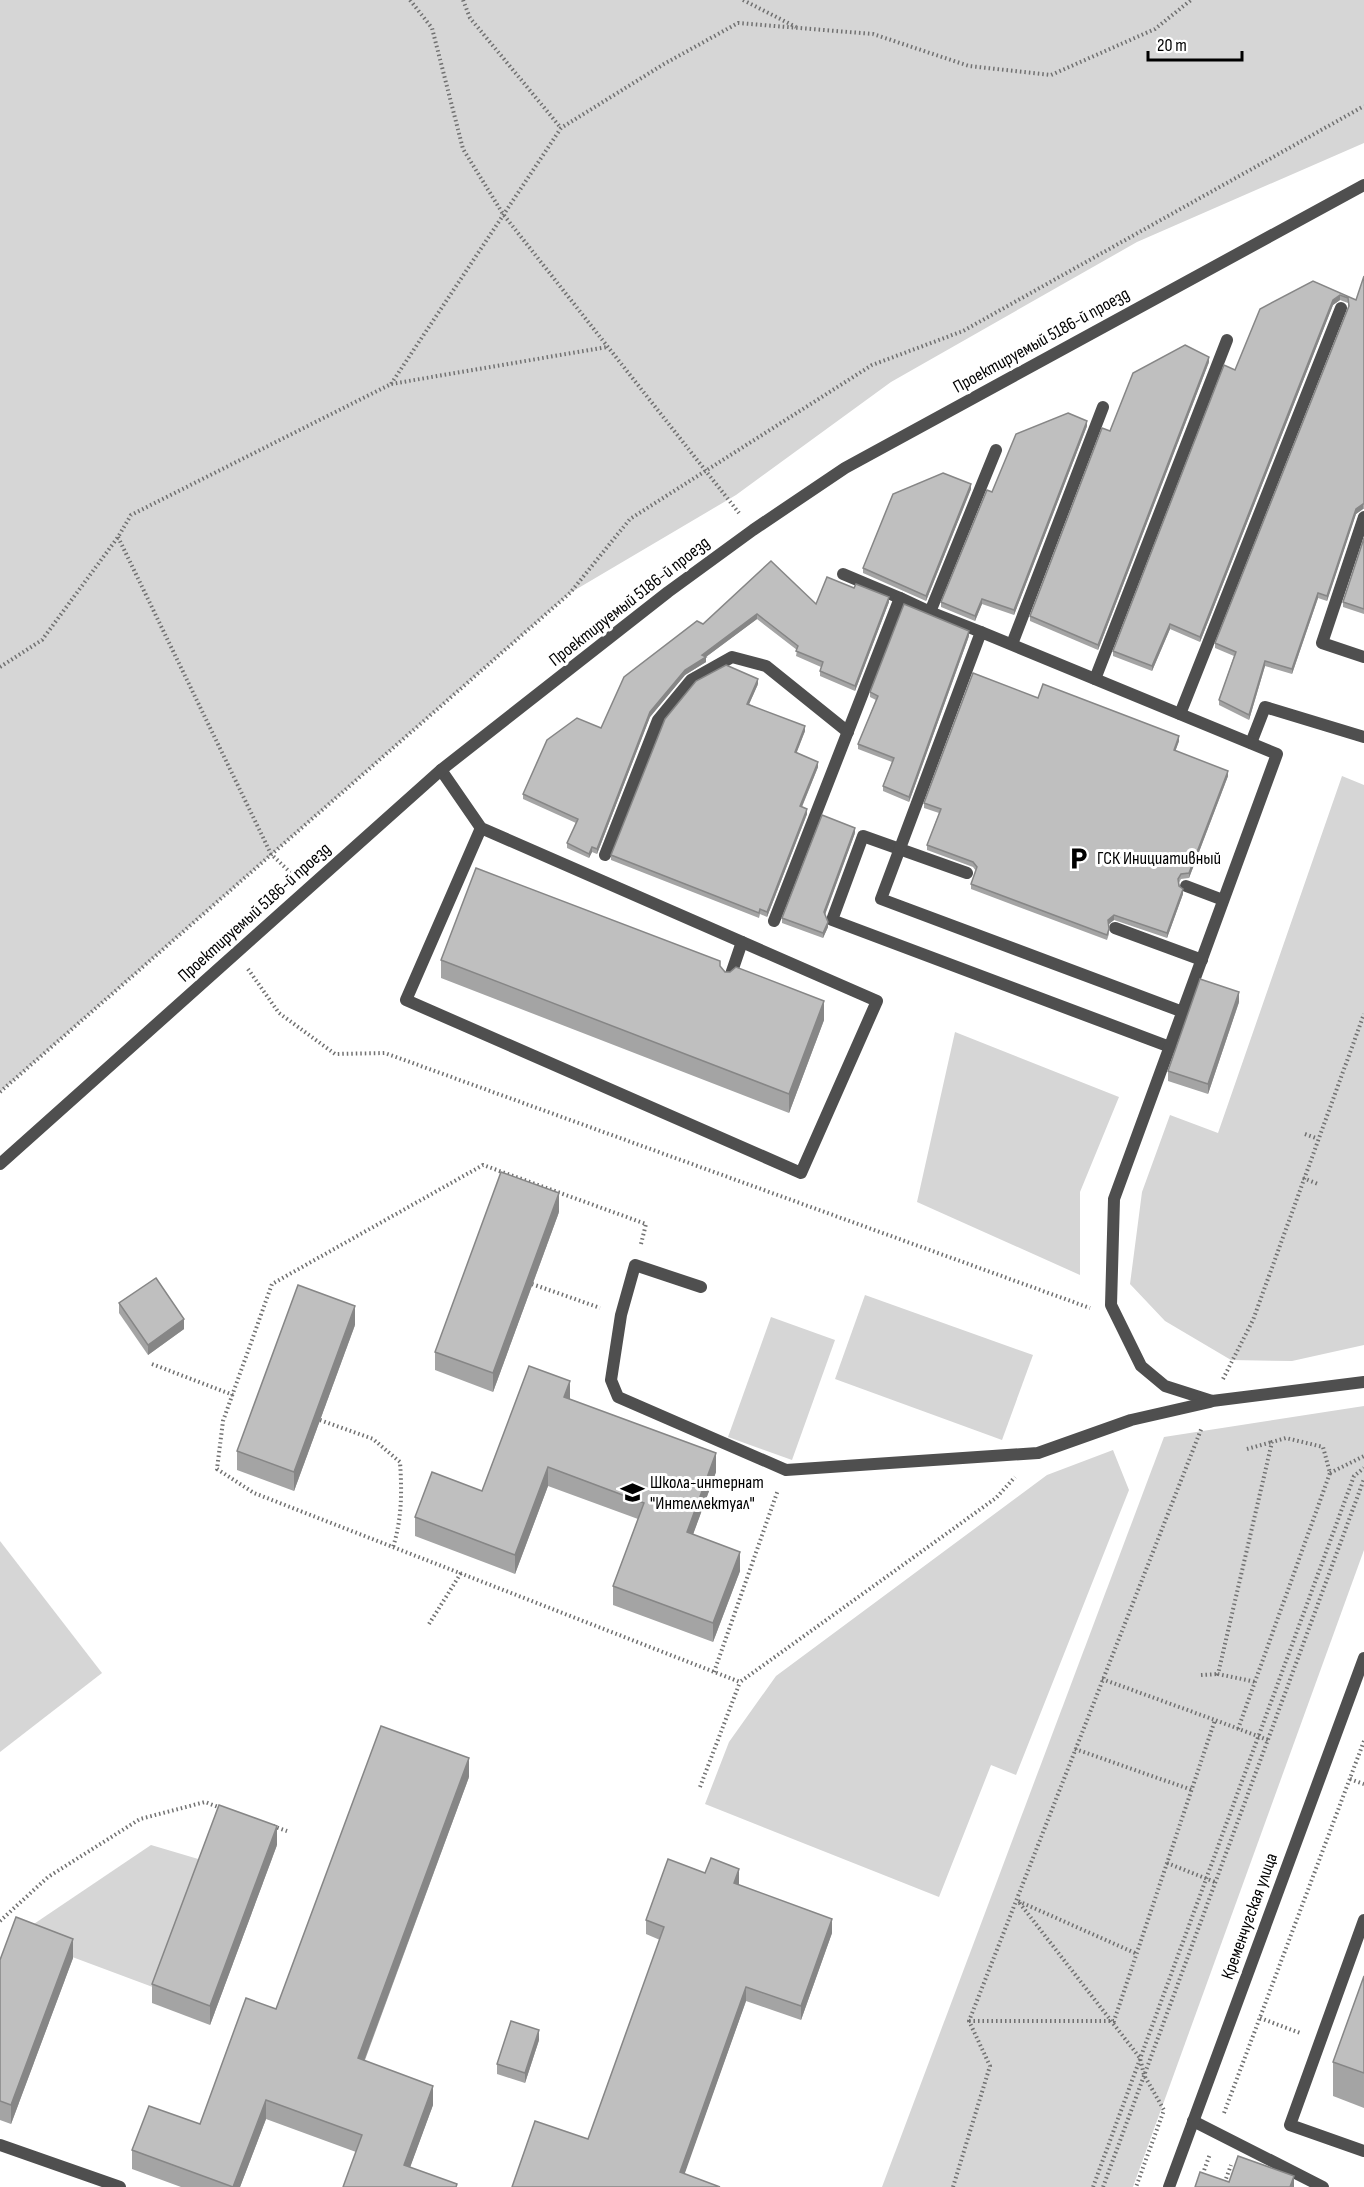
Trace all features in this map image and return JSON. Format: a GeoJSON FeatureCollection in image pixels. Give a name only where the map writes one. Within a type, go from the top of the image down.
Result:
{"type":"FeatureCollection","features":[{"type":"Feature","properties":{"kind":"street","name":"Проектируемый 5186-й проезд"},"geometry":{"type":"LineString","coordinates":[[0,1164],[441,770],[668,592],[753,530],[845,468],[1364,185]]}},
{"type":"Feature","properties":{"kind":"street"},"geometry":{"type":"LineString","coordinates":[[1180,714],[1341,308]]}},
{"type":"Feature","properties":{"kind":"street"},"geometry":{"type":"LineString","coordinates":[[1095,679],[1227,340]]}},
{"type":"Feature","properties":{"kind":"street"},"geometry":{"type":"LineString","coordinates":[[1012,644],[1103,407]]}},
{"type":"Feature","properties":{"kind":"street"},"geometry":{"type":"LineString","coordinates":[[930,612],[996,450]]}},
{"type":"Feature","properties":{"kind":"street"},"geometry":{"type":"LineString","coordinates":[[1364,517],[1322,643],[1364,657]]}},
{"type":"Feature","properties":{"kind":"street"},"geometry":{"type":"LineString","coordinates":[[843,574],[1277,754],[1114,1199],[1111,1305],[1140,1366],[1165,1386],[1212,1401]]}},
{"type":"Feature","properties":{"kind":"street"},"geometry":{"type":"LineString","coordinates":[[774,921],[900,598]]}},
{"type":"Feature","properties":{"kind":"street"},"geometry":{"type":"LineString","coordinates":[[981,632],[881,899],[1183,1012]]}},
{"type":"Feature","properties":{"kind":"street"},"geometry":{"type":"LineString","coordinates":[[605,855],[658,720],[691,680],[732,657],[766,666],[848,732]]}},
{"type":"Feature","properties":{"kind":"street"},"geometry":{"type":"LineString","coordinates":[[1251,743],[1265,706],[1364,737]]}},
{"type":"Feature","properties":{"kind":"street"},"geometry":{"type":"LineString","coordinates":[[441,770],[481,828],[877,1001],[801,1173],[406,1000],[481,828]]}},
{"type":"Feature","properties":{"kind":"street"},"geometry":{"type":"LineString","coordinates":[[967,873],[863,836],[832,921],[1170,1047]]}},
{"type":"Feature","properties":{"kind":"street"},"geometry":{"type":"LineString","coordinates":[[1186,886],[1223,900]]}},
{"type":"Feature","properties":{"kind":"street"},"geometry":{"type":"LineString","coordinates":[[1115,928],[1202,960]]}},
{"type":"Feature","properties":{"kind":"street"},"geometry":{"type":"LineString","coordinates":[[729,983],[742,942]]}},
{"type":"Feature","properties":{"kind":"street"},"geometry":{"type":"LineString","coordinates":[[701,1287],[635,1265],[621,1315],[611,1380],[618,1397],[786,1470],[1038,1453],[1131,1420],[1212,1401],[1364,1382]]}},
{"type":"Feature","properties":{"kind":"street","name":"Кременчугская улица"},"geometry":{"type":"LineString","coordinates":[[1169,2187],[1364,1658]]}},
{"type":"Feature","properties":{"kind":"street"},"geometry":{"type":"LineString","coordinates":[[1364,1920],[1290,2125],[1364,2151]]}},
{"type":"Feature","properties":{"kind":"street"},"geometry":{"type":"LineString","coordinates":[[1193,2121],[1323,2187]]}},
{"type":"Feature","properties":{"kind":"street"},"geometry":{"type":"LineString","coordinates":[[0,2145],[120,2187]]}},
{"type":"Feature","properties":{"kind":"path"},"geometry":{"type":"LineString","coordinates":[[410,0],[432,28],[463,149],[503,214],[753,530]]}},
{"type":"Feature","properties":{"kind":"path"},"geometry":{"type":"LineString","coordinates":[[463,0],[470,18],[561,128]]}},
{"type":"Feature","properties":{"kind":"path"},"geometry":{"type":"LineString","coordinates":[[743,0],[798,28]]}},
{"type":"Feature","properties":{"kind":"path"},"geometry":{"type":"LineString","coordinates":[[391,384],[561,128],[664,64],[738,23],[873,34],[969,66],[1051,75],[1155,29],[1191,0]]}},
{"type":"Feature","properties":{"kind":"path"},"geometry":{"type":"LineString","coordinates":[[0,1092],[570,593],[630,519],[872,365],[963,331],[1364,106]]}},
{"type":"Feature","properties":{"kind":"path"},"geometry":{"type":"LineString","coordinates":[[0,667],[42,640],[118,537],[130,515],[391,384],[607,347]]}},
{"type":"Feature","properties":{"kind":"path"},"geometry":{"type":"LineString","coordinates":[[118,537],[272,854],[307,888]]}},
{"type":"Feature","properties":{"kind":"path"},"geometry":{"type":"LineString","coordinates":[[235,952],[279,1013],[335,1054],[385,1053],[1092,1309],[1111,1305]]}},
{"type":"Feature","properties":{"kind":"path"},"geometry":{"type":"LineString","coordinates":[[952,2187],[990,2066],[969,2021],[1018,1901],[1102,1679],[1212,1401],[1252,1320],[1316,1138],[1364,1014]]}},
{"type":"Feature","properties":{"kind":"path"},"geometry":{"type":"LineString","coordinates":[[1358,1029],[1364,1026]]}},
{"type":"Feature","properties":{"kind":"path"},"geometry":{"type":"LineString","coordinates":[[1305,1134],[1316,1138]]}},
{"type":"Feature","properties":{"kind":"path"},"geometry":{"type":"LineString","coordinates":[[635,1265],[646,1224],[483,1164],[272,1284],[224,1421],[217,1468],[254,1493],[740,1682]]}},
{"type":"Feature","properties":{"kind":"path"},"geometry":{"type":"LineString","coordinates":[[1303,1178],[1318,1184]]}},
{"type":"Feature","properties":{"kind":"path"},"geometry":{"type":"LineString","coordinates":[[532,1284],[621,1315]]}},
{"type":"Feature","properties":{"kind":"path"},"geometry":{"type":"LineString","coordinates":[[153,1365],[233,1395]]}},
{"type":"Feature","properties":{"kind":"path"},"geometry":{"type":"LineString","coordinates":[[320,1420],[373,1439],[400,1462],[402,1493],[398,1529],[393,1547]]}},
{"type":"Feature","properties":{"kind":"path"},"geometry":{"type":"LineString","coordinates":[[1238,1729],[1330,1473],[1323,1447],[1286,1438],[1247,1449]]}},
{"type":"Feature","properties":{"kind":"path"},"geometry":{"type":"LineString","coordinates":[[1218,1674],[1272,1442]]}},
{"type":"Feature","properties":{"kind":"path"},"geometry":{"type":"LineString","coordinates":[[700,1787],[740,1682],[996,1498],[1038,1453]]}},
{"type":"Feature","properties":{"kind":"path"},"geometry":{"type":"LineString","coordinates":[[1330,1473],[1364,1456]]}},
{"type":"Feature","properties":{"kind":"path"},"geometry":{"type":"LineString","coordinates":[[1093,2187],[1354,1476],[1364,1468]]}},
{"type":"Feature","properties":{"kind":"path"},"geometry":{"type":"LineString","coordinates":[[714,1672],[786,1470]]}},
{"type":"Feature","properties":{"kind":"path"},"geometry":{"type":"LineString","coordinates":[[1103,2187],[1364,1479]]}},
{"type":"Feature","properties":{"kind":"path"},"geometry":{"type":"LineString","coordinates":[[429,1624],[460,1573]]}},
{"type":"Feature","properties":{"kind":"path"},"geometry":{"type":"LineString","coordinates":[[1202,1675],[1218,1674],[1256,1682]]}},
{"type":"Feature","properties":{"kind":"path"},"geometry":{"type":"LineString","coordinates":[[1102,1679],[1268,1740]]}},
{"type":"Feature","properties":{"kind":"path"},"geometry":{"type":"LineString","coordinates":[[1114,2021],[1215,1720]]}},
{"type":"Feature","properties":{"kind":"path"},"geometry":{"type":"LineString","coordinates":[[1198,2187],[1364,1741]]}},
{"type":"Feature","properties":{"kind":"path"},"geometry":{"type":"LineString","coordinates":[[1075,1749],[1192,1790]]}},
{"type":"Feature","properties":{"kind":"path"},"geometry":{"type":"LineString","coordinates":[[1350,1779],[1364,1784]]}},
{"type":"Feature","properties":{"kind":"path"},"geometry":{"type":"LineString","coordinates":[[0,1921],[48,1877],[140,1819],[205,1802],[226,1809]]}},
{"type":"Feature","properties":{"kind":"path"},"geometry":{"type":"LineString","coordinates":[[267,1824],[287,1831]]}},
{"type":"Feature","properties":{"kind":"path"},"geometry":{"type":"LineString","coordinates":[[1167,1863],[1215,1882]]}},
{"type":"Feature","properties":{"kind":"path"},"geometry":{"type":"LineString","coordinates":[[1018,1901],[1135,1953]]}},
{"type":"Feature","properties":{"kind":"path"},"geometry":{"type":"LineString","coordinates":[[1018,1901],[1114,2021],[1140,2058],[1144,2075],[1164,2110],[1136,2187]]}},
{"type":"Feature","properties":{"kind":"path"},"geometry":{"type":"LineString","coordinates":[[1260,2018],[1288,2029]]}},
{"type":"Feature","properties":{"kind":"path"},"geometry":{"type":"LineString","coordinates":[[969,2021],[1114,2021]]}},
{"type":"Feature","properties":{"kind":"path"},"geometry":{"type":"LineString","coordinates":[[1223,2187],[1229,2171]]}},
{"type":"Feature","properties":{"kind":"shaded area"},"geometry":{"type":"Polygon","coordinates":[[[0,0],[1364,0],[1364,143],[1137,242],[891,382],[736,495],[570,593],[0,1092],[0,0]]]}},
{"type":"Feature","properties":{"kind":"shaded area"},"geometry":{"type":"Polygon","coordinates":[[[1342,776],[1364,785],[1364,1345],[1292,1361],[1231,1360],[1165,1321],[1130,1284],[1142,1192],[1170,1115],[1218,1133],[1342,776]]]}},
{"type":"Feature","properties":{"kind":"shaded area"},"geometry":{"type":"Polygon","coordinates":[[[955,1032],[1119,1097],[1080,1192],[1080,1275],[917,1202],[955,1032]]]}},
{"type":"Feature","properties":{"kind":"shaded area"},"geometry":{"type":"Polygon","coordinates":[[[865,1295],[1033,1355],[1002,1440],[835,1379],[865,1295]]]}},
{"type":"Feature","properties":{"kind":"shaded area"},"geometry":{"type":"Polygon","coordinates":[[[771,1317],[835,1340],[792,1460],[728,1437],[771,1317]]]}},
{"type":"Feature","properties":{"kind":"shaded area"},"geometry":{"type":"Polygon","coordinates":[[[1364,1406],[1364,1550],[1133,2187],[882,2187],[1164,1437],[1364,1406]]]}},
{"type":"Feature","properties":{"kind":"shaded area"},"geometry":{"type":"Polygon","coordinates":[[[1113,1450],[1129,1490],[1016,1775],[991,1765],[939,1897],[705,1804],[729,1742],[776,1676],[1047,1475],[1113,1450]]]}},
{"type":"Feature","properties":{"kind":"shaded area"},"geometry":{"type":"Polygon","coordinates":[[[0,1541],[102,1673],[0,1752],[0,1541]]]}},
{"type":"Feature","properties":{"kind":"shaded area"},"geometry":{"type":"Polygon","coordinates":[[[151,1845],[205,1861],[158,1989],[16,1936],[151,1845]]]}},
{"type":"Feature","properties":{"kind":"building"},"geometry":{"type":"Polygon","coordinates":[[[1364,276],[1364,504],[1356,509],[1327,596],[1318,593],[1292,669],[1265,661],[1249,715],[1219,700],[1236,652],[1215,643],[1349,306],[1348,298],[1340,295],[1333,300],[1200,637],[1170,624],[1152,666],[1113,651],[1224,365],[1235,370],[1260,309],[1313,281],[1356,300],[1364,276]]]}},
{"type":"Feature","properties":{"kind":"building"},"geometry":{"type":"Polygon","coordinates":[[[1185,345],[1209,357],[1098,645],[1030,616],[1102,428],[1110,431],[1133,373],[1185,345]]]}},
{"type":"Feature","properties":{"kind":"building"},"geometry":{"type":"Polygon","coordinates":[[[1068,413],[1087,421],[1014,610],[982,599],[975,616],[941,602],[987,490],[992,492],[1016,434],[1068,413]]]}},
{"type":"Feature","properties":{"kind":"building"},"geometry":{"type":"Polygon","coordinates":[[[943,473],[971,484],[926,596],[863,568],[893,494],[943,473]]]}},
{"type":"Feature","properties":{"kind":"building"},"geometry":{"type":"Polygon","coordinates":[[[1364,538],[1364,609],[1343,602],[1364,538]]]}},
{"type":"Feature","properties":{"kind":"building"},"geometry":{"type":"Polygon","coordinates":[[[771,561],[816,604],[827,577],[854,588],[856,584],[889,597],[855,686],[820,671],[823,662],[796,651],[798,646],[757,614],[702,655],[706,657],[685,670],[650,712],[597,849],[592,847],[589,854],[567,843],[578,819],[523,794],[547,740],[577,718],[601,728],[624,677],[697,621],[703,624],[771,561]]]}},
{"type":"Feature","properties":{"kind":"building"},"geometry":{"type":"Polygon","coordinates":[[[904,604],[969,631],[909,797],[883,786],[894,758],[858,744],[878,696],[870,692],[904,604]]]}},
{"type":"Feature","properties":{"kind":"building"},"geometry":{"type":"Polygon","coordinates":[[[726,665],[758,679],[747,704],[805,726],[795,752],[818,762],[800,806],[807,809],[767,912],[760,909],[759,913],[611,855],[665,719],[696,681],[726,665]]]}},
{"type":"Feature","properties":{"kind":"building"},"geometry":{"type":"Polygon","coordinates":[[[973,673],[1038,698],[1043,684],[1179,736],[1174,750],[1228,771],[1189,873],[1181,874],[1178,879],[1179,886],[1183,889],[1167,933],[1114,915],[1108,920],[1107,935],[971,884],[977,867],[973,862],[927,845],[941,809],[924,803],[973,673]]]}},
{"type":"Feature","properties":{"kind":"building"},"geometry":{"type":"Polygon","coordinates":[[[822,815],[855,828],[824,912],[828,922],[823,933],[782,918],[822,815]]]}},
{"type":"Feature","properties":{"kind":"building"},"geometry":{"type":"Polygon","coordinates":[[[476,868],[720,961],[720,966],[725,972],[730,972],[736,967],[824,1001],[789,1094],[441,960],[476,868]]]}},
{"type":"Feature","properties":{"kind":"building"},"geometry":{"type":"Polygon","coordinates":[[[1200,979],[1239,992],[1208,1084],[1168,1071],[1200,979]]]}},
{"type":"Feature","properties":{"kind":"building"},"geometry":{"type":"Polygon","coordinates":[[[501,1172],[559,1193],[493,1373],[435,1352],[501,1172]]]}},
{"type":"Feature","properties":{"kind":"building"},"geometry":{"type":"Polygon","coordinates":[[[156,1278],[184,1319],[148,1345],[119,1303],[156,1278]]]}},
{"type":"Feature","properties":{"kind":"building"},"geometry":{"type":"Polygon","coordinates":[[[298,1285],[355,1306],[294,1472],[237,1451],[298,1285]]]}},
{"type":"Feature","properties":{"kind":"building"},"geometry":{"type":"Polygon","coordinates":[[[529,1366],[570,1381],[564,1397],[716,1453],[687,1532],[740,1552],[713,1623],[613,1586],[644,1503],[548,1467],[515,1555],[415,1517],[432,1472],[482,1491],[529,1366]]]}},
{"type":"Feature","properties":{"kind":"building"},"geometry":{"type":"Polygon","coordinates":[[[381,1726],[469,1758],[358,2058],[433,2086],[404,2165],[457,2184],[456,2187],[343,2187],[362,2135],[266,2100],[233,2187],[132,2150],[149,2106],[200,2124],[246,1998],[276,2009],[381,1726]]]}},
{"type":"Feature","properties":{"kind":"building"},"geometry":{"type":"Polygon","coordinates":[[[219,1805],[277,1826],[210,2006],[152,1984],[219,1805]]]}},
{"type":"Feature","properties":{"kind":"building"},"geometry":{"type":"Polygon","coordinates":[[[711,1858],[739,1869],[734,1883],[832,1919],[801,2006],[746,1987],[680,2172],[720,2187],[512,2187],[535,2121],[588,2139],[664,1927],[646,1920],[668,1859],[705,1873],[711,1858]]]}},
{"type":"Feature","properties":{"kind":"building"},"geometry":{"type":"Polygon","coordinates":[[[16,1917],[73,1939],[11,2105],[0,2101],[0,1960],[16,1917]]]}},
{"type":"Feature","properties":{"kind":"building"},"geometry":{"type":"Polygon","coordinates":[[[1364,1976],[1364,2073],[1333,2062],[1364,1976]]]}},
{"type":"Feature","properties":{"kind":"building"},"geometry":{"type":"Polygon","coordinates":[[[511,2021],[539,2030],[525,2073],[497,2064],[511,2021]]]}},
{"type":"Feature","properties":{"kind":"building"},"geometry":{"type":"Polygon","coordinates":[[[1238,2156],[1294,2176],[1290,2187],[1195,2187],[1200,2172],[1229,2182],[1238,2156]]]}},
{"type":"Feature","properties":{"kind":"place","name":"ГСК Инициативный"},"geometry":{"type":"Point","coordinates":[1079,858]}},
{"type":"Feature","properties":{"kind":"place","name":"Школа-интернат \"Интеллектуал\""},"geometry":{"type":"Point","coordinates":[632,1492]}}]}
